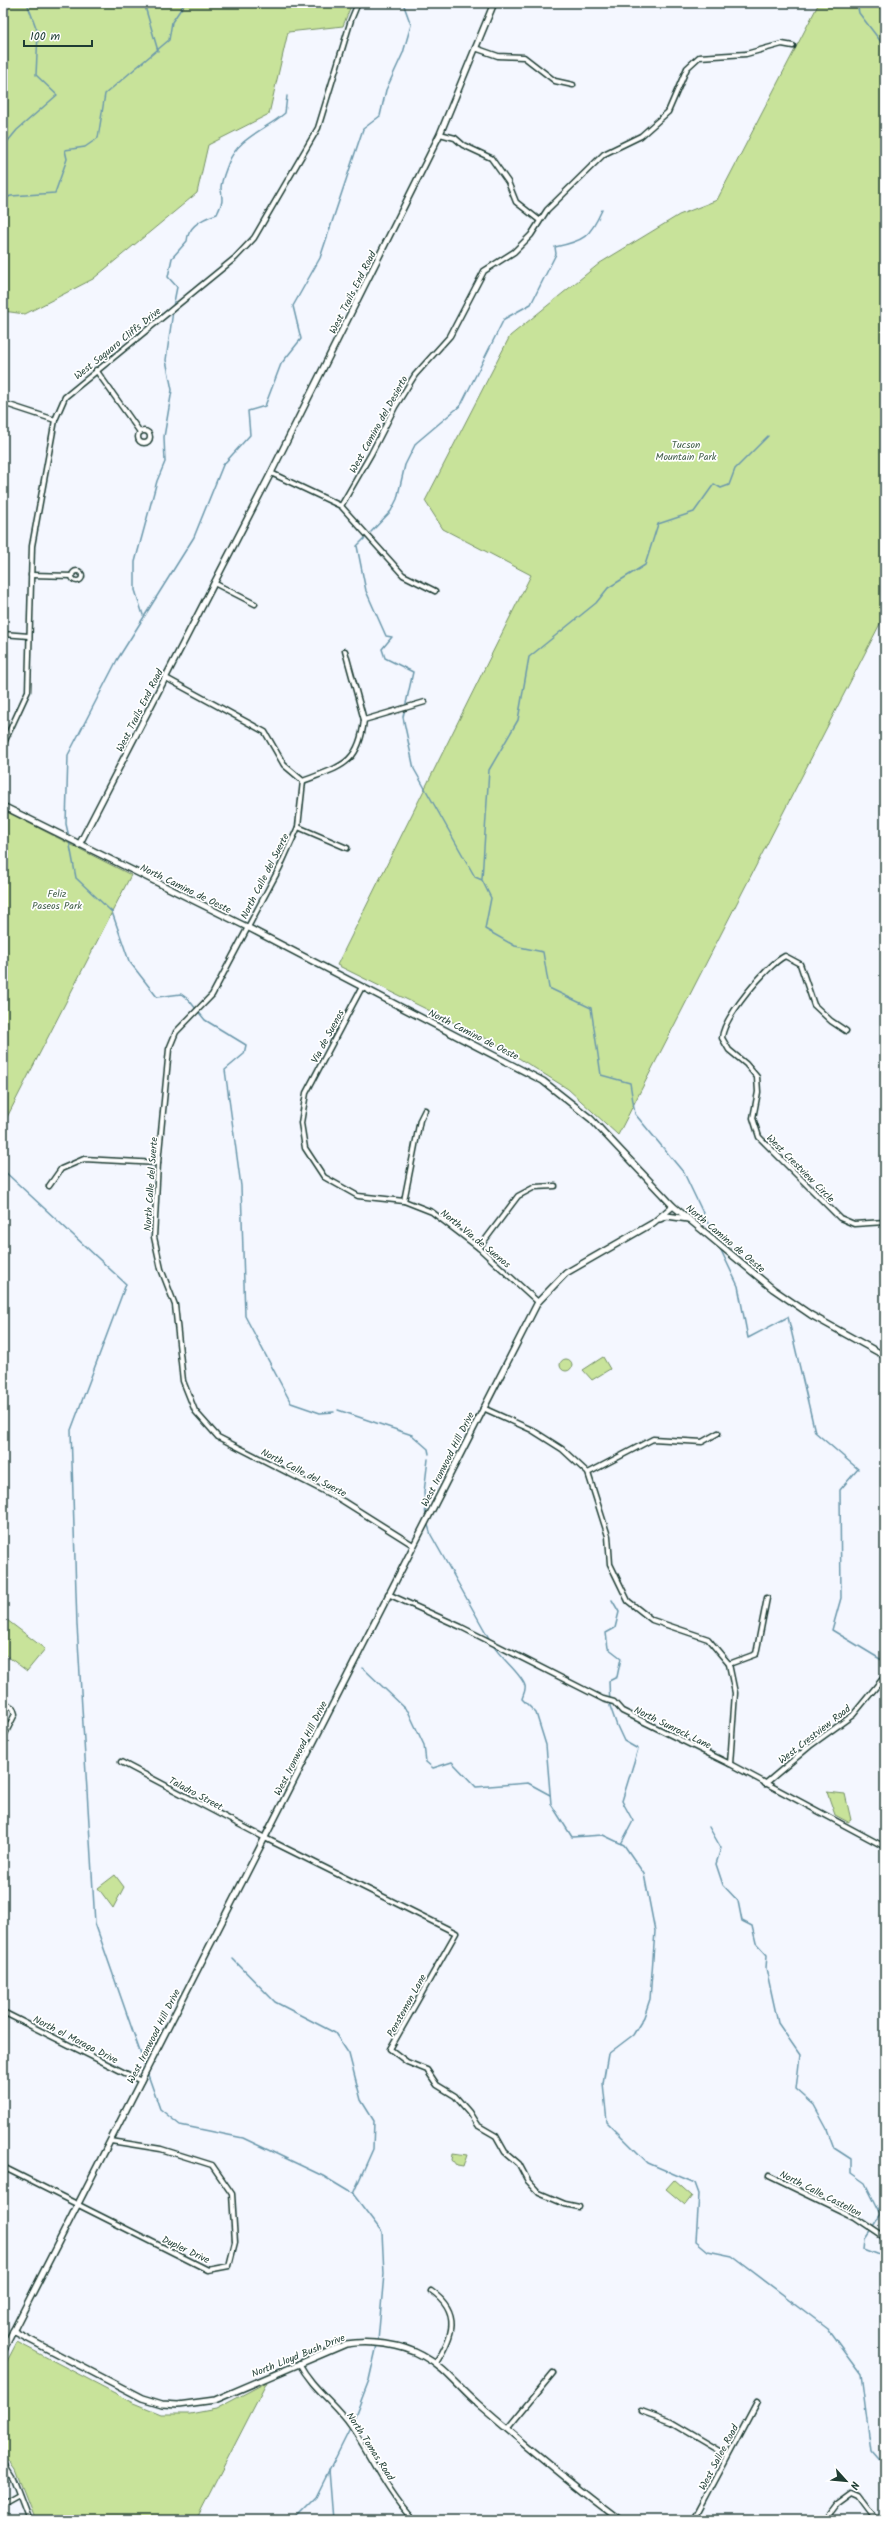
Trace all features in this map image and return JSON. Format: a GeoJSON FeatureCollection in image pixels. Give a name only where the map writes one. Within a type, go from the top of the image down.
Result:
{"type":"FeatureCollection","features":[{"type":"Feature","properties":{"kind":"street","name":"West Saguaro Cliffs Drive"},"geometry":{"type":"LineString","coordinates":[[3,745],[28,691],[32,546],[55,420],[65,397],[96,370],[235,258],[254,238],[318,128],[351,20],[358,3]]}},
{"type":"Feature","properties":{"kind":"street","name":"West Trails End Road"},"geometry":{"type":"LineString","coordinates":[[79,845],[271,473],[440,134],[494,3]]}},
{"type":"Feature","properties":{"kind":"street","name":"West Camino del Desierto"},"geometry":{"type":"LineString","coordinates":[[340,506],[372,454],[395,407],[415,375],[450,336],[484,271],[514,252],[531,235],[538,220],[604,154],[641,136],[668,112],[686,68],[699,57],[746,54],[782,44],[793,46]]}},
{"type":"Feature","properties":{"kind":"street"},"geometry":{"type":"LineString","coordinates":[[476,48],[498,56],[524,57],[555,81],[573,85]]}},
{"type":"Feature","properties":{"kind":"street"},"geometry":{"type":"LineString","coordinates":[[440,134],[455,138],[463,145],[491,158],[508,182],[516,202],[538,220]]}},
{"type":"Feature","properties":{"kind":"street"},"geometry":{"type":"LineString","coordinates":[[96,370],[140,432]]}},
{"type":"Feature","properties":{"kind":"street"},"geometry":{"type":"LineString","coordinates":[[3,403],[55,420]]}},
{"type":"Feature","properties":{"kind":"street"},"geometry":{"type":"LineString","coordinates":[[271,473],[340,506],[402,575],[434,591]]}},
{"type":"Feature","properties":{"kind":"street"},"geometry":{"type":"LineString","coordinates":[[31,575],[72,576]]}},
{"type":"Feature","properties":{"kind":"street"},"geometry":{"type":"LineString","coordinates":[[214,583],[255,604]]}},
{"type":"Feature","properties":{"kind":"street"},"geometry":{"type":"LineString","coordinates":[[3,634],[29,636]]}},
{"type":"Feature","properties":{"kind":"street"},"geometry":{"type":"LineString","coordinates":[[166,678],[264,732],[284,765],[303,781],[343,765],[355,753],[362,740],[364,720],[344,651]]}},
{"type":"Feature","properties":{"kind":"street"},"geometry":{"type":"LineString","coordinates":[[364,720],[425,702]]}},
{"type":"Feature","properties":{"kind":"street","name":"North Calle del Suerte"},"geometry":{"type":"LineString","coordinates":[[303,781],[298,827],[212,995],[176,1032],[169,1049],[158,1163],[154,1236],[161,1269],[175,1305],[183,1381],[195,1411],[218,1437],[343,1501],[413,1545]]}},
{"type":"Feature","properties":{"kind":"street","name":"North Camino de Oeste"},"geometry":{"type":"LineString","coordinates":[[3,806],[247,928],[543,1081],[591,1119],[673,1206],[793,1304],[885,1356]]}},
{"type":"Feature","properties":{"kind":"street","name":"North Calle del Suerte"},"geometry":{"type":"LineString","coordinates":[[298,827],[347,848]]}},
{"type":"Feature","properties":{"kind":"street","name":"West Crestview Circle"},"geometry":{"type":"LineString","coordinates":[[846,1031],[821,1013],[809,997],[800,964],[790,957],[781,958],[751,988],[728,1021],[722,1033],[724,1044],[746,1064],[757,1077],[758,1092],[754,1118],[755,1130],[759,1137],[840,1218],[854,1224],[885,1222]]}},
{"type":"Feature","properties":{"kind":"street","name":"Via de Suenos"},"geometry":{"type":"LineString","coordinates":[[306,1092],[362,987]]}},
{"type":"Feature","properties":{"kind":"street","name":"North Via de Suenos"},"geometry":{"type":"LineString","coordinates":[[306,1092],[300,1123],[305,1148],[324,1177],[358,1196],[404,1201],[432,1212],[479,1248],[538,1302]]}},
{"type":"Feature","properties":{"kind":"street"},"geometry":{"type":"LineString","coordinates":[[404,1201],[420,1120],[425,1110]]}},
{"type":"Feature","properties":{"kind":"street"},"geometry":{"type":"LineString","coordinates":[[49,1186],[61,1169],[84,1159],[158,1163]]}},
{"type":"Feature","properties":{"kind":"street"},"geometry":{"type":"LineString","coordinates":[[479,1248],[518,1196],[535,1187],[555,1186]]}},
{"type":"Feature","properties":{"kind":"street","name":"West Ironwood Hill Drive"},"geometry":{"type":"LineString","coordinates":[[3,2351],[538,1302],[566,1273],[658,1220],[673,1206]]}},
{"type":"Feature","properties":{"kind":"street"},"geometry":{"type":"LineString","coordinates":[[658,1220],[668,1216],[691,1220]]}},
{"type":"Feature","properties":{"kind":"street"},"geometry":{"type":"LineString","coordinates":[[483,1408],[532,1430],[562,1449],[588,1473],[608,1536],[610,1564],[628,1601],[652,1620],[708,1639],[729,1664],[735,1693],[735,1720],[730,1764]]}},
{"type":"Feature","properties":{"kind":"street"},"geometry":{"type":"LineString","coordinates":[[588,1473],[653,1439],[702,1442],[718,1433]]}},
{"type":"Feature","properties":{"kind":"street","name":"North Sunrock Lane"},"geometry":{"type":"LineString","coordinates":[[388,1594],[460,1627],[603,1699],[614,1702],[622,1711],[730,1764],[885,1847]]}},
{"type":"Feature","properties":{"kind":"street"},"geometry":{"type":"LineString","coordinates":[[729,1664],[756,1654],[767,1598]]}},
{"type":"Feature","properties":{"kind":"street","name":"West Crestview Road"},"geometry":{"type":"LineString","coordinates":[[765,1784],[810,1746],[853,1715],[885,1676]]}},
{"type":"Feature","properties":{"kind":"street"},"geometry":{"type":"LineString","coordinates":[[3,1701],[13,1708],[15,1714],[3,1738]]}},
{"type":"Feature","properties":{"kind":"street","name":"Taladro Street"},"geometry":{"type":"LineString","coordinates":[[121,1762],[264,1838]]}},
{"type":"Feature","properties":{"kind":"street","name":"Penstemon Lane"},"geometry":{"type":"LineString","coordinates":[[264,1838],[456,1933],[390,2049],[407,2062],[427,2070],[437,2085],[455,2096],[469,2112],[477,2125],[496,2136],[505,2152],[519,2164],[528,2181],[539,2193],[565,2204],[579,2207]]}},
{"type":"Feature","properties":{"kind":"street","name":"North el Moraga Drive"},"geometry":{"type":"LineString","coordinates":[[3,2012],[141,2081]]}},
{"type":"Feature","properties":{"kind":"street","name":"Dupler Drive"},"geometry":{"type":"LineString","coordinates":[[78,2205],[208,2270],[229,2266],[235,2242],[232,2194],[212,2165],[161,2149],[111,2141]]}},
{"type":"Feature","properties":{"kind":"street"},"geometry":{"type":"LineString","coordinates":[[3,2167],[78,2205]]}},
{"type":"Feature","properties":{"kind":"street","name":"North Calle Castellon"},"geometry":{"type":"LineString","coordinates":[[769,2176],[854,2217],[885,2238]]}},
{"type":"Feature","properties":{"kind":"street"},"geometry":{"type":"LineString","coordinates":[[431,2291],[444,2302],[452,2322],[452,2333],[446,2347],[436,2363]]}},
{"type":"Feature","properties":{"kind":"street","name":"North Lloyd Bush Drive"},"geometry":{"type":"LineString","coordinates":[[13,2331],[142,2398],[162,2404],[193,2405],[215,2400],[346,2344],[364,2342],[407,2349],[436,2363],[473,2400],[620,2520]]}},
{"type":"Feature","properties":{"kind":"street","name":"North Tomas Road"},"geometry":{"type":"LineString","coordinates":[[299,2363],[308,2379],[339,2410],[351,2427],[396,2502],[413,2520]]}},
{"type":"Feature","properties":{"kind":"street"},"geometry":{"type":"LineString","coordinates":[[507,2429],[553,2373]]}},
{"type":"Feature","properties":{"kind":"street","name":"West Sallee Road"},"geometry":{"type":"LineString","coordinates":[[694,2520],[727,2455],[757,2402]]}},
{"type":"Feature","properties":{"kind":"street"},"geometry":{"type":"LineString","coordinates":[[641,2410],[671,2422],[727,2455]]}},
{"type":"Feature","properties":{"kind":"street"},"geometry":{"type":"LineString","coordinates":[[3,2462],[13,2478],[29,2520]]}},
{"type":"Feature","properties":{"kind":"street"},"geometry":{"type":"LineString","coordinates":[[825,2520],[837,2504],[852,2493],[859,2496],[877,2520]]}},
{"type":"Feature","properties":{"kind":"street"},"geometry":{"type":"LineString","coordinates":[[3,2504],[19,2495]]}},
{"type":"Feature","properties":{"kind":"green space"},"geometry":{"type":"Polygon","coordinates":[[[3,3],[352,3],[343,26],[288,32],[269,114],[208,145],[197,193],[93,279],[25,314],[3,311],[3,3]]]}},
{"type":"Feature","properties":{"kind":"green space","name":"Tucson Mountain Park"},"geometry":{"type":"Polygon","coordinates":[[[819,3],[885,3],[885,614],[618,1135],[568,1089],[493,1042],[337,965],[531,575],[443,529],[425,501],[510,336],[600,263],[679,215],[717,200],[819,3]]]}},
{"type":"Feature","properties":{"kind":"green space","name":"Feliz Paseos Park"},"geometry":{"type":"Polygon","coordinates":[[[3,810],[131,875],[3,1125],[3,810]]]}},
{"type":"Feature","properties":{"kind":"green space"},"geometry":{"type":"Polygon","coordinates":[[[603,1357],[610,1369],[592,1380],[583,1370],[603,1357]]]}},
{"type":"Feature","properties":{"kind":"green space"},"geometry":{"type":"Polygon","coordinates":[[[564,1359],[568,1359],[572,1365],[568,1371],[564,1371],[560,1367],[560,1363],[564,1359]]]}},
{"type":"Feature","properties":{"kind":"green space"},"geometry":{"type":"Polygon","coordinates":[[[7,1620],[45,1649],[27,1671],[3,1653],[3,1626],[7,1620]]]}},
{"type":"Feature","properties":{"kind":"green space"},"geometry":{"type":"Polygon","coordinates":[[[827,1792],[845,1794],[851,1820],[848,1822],[835,1815],[827,1792]]]}},
{"type":"Feature","properties":{"kind":"green space"},"geometry":{"type":"Polygon","coordinates":[[[115,1875],[124,1887],[113,1908],[98,1888],[115,1875]]]}},
{"type":"Feature","properties":{"kind":"green space"},"geometry":{"type":"Polygon","coordinates":[[[453,2153],[467,2155],[463,2167],[457,2166],[452,2160],[453,2153]]]}},
{"type":"Feature","properties":{"kind":"green space"},"geometry":{"type":"Polygon","coordinates":[[[674,2180],[692,2196],[685,2205],[666,2189],[674,2180]]]}},
{"type":"Feature","properties":{"kind":"green space"},"geometry":{"type":"Polygon","coordinates":[[[17,2342],[132,2402],[161,2414],[190,2414],[216,2409],[267,2382],[196,2520],[35,2520],[15,2469],[3,2452],[3,2369],[17,2342]]]}},
{"type":"Feature","properties":{"kind":"waterway"},"geometry":{"type":"LineString","coordinates":[[3,147],[17,130],[57,95],[36,75],[38,33],[27,3]]}},
{"type":"Feature","properties":{"kind":"waterway"},"geometry":{"type":"LineString","coordinates":[[146,3],[146,10],[158,51]]}},
{"type":"Feature","properties":{"kind":"waterway"},"geometry":{"type":"LineString","coordinates":[[3,199],[11,196],[55,193],[67,159],[65,150],[85,147],[98,138],[105,94],[169,40],[172,22],[185,3]]}},
{"type":"Feature","properties":{"kind":"waterway"},"geometry":{"type":"LineString","coordinates":[[69,837],[66,824],[68,755],[117,660],[194,537],[223,465],[250,435],[248,411],[265,406],[281,364],[301,339],[293,306],[320,258],[363,129],[380,116],[386,90],[403,53],[411,25],[403,3]]}},
{"type":"Feature","properties":{"kind":"waterway"},"geometry":{"type":"LineString","coordinates":[[857,3],[859,13],[885,47]]}},
{"type":"Feature","properties":{"kind":"waterway"},"geometry":{"type":"LineString","coordinates":[[173,307],[177,287],[168,277],[172,258],[187,241],[188,235],[194,226],[202,220],[217,214],[222,201],[222,182],[232,155],[245,141],[285,113],[287,96]]}},
{"type":"Feature","properties":{"kind":"waterway"},"geometry":{"type":"LineString","coordinates":[[371,532],[391,511],[397,499],[405,465],[416,443],[461,405],[504,319],[531,304],[556,254],[555,247],[579,240],[585,236],[594,226],[602,210]]}},
{"type":"Feature","properties":{"kind":"waterway"},"geometry":{"type":"LineString","coordinates":[[143,615],[135,590],[135,562],[157,481],[165,462],[164,437],[172,390],[166,360],[173,311]]}},
{"type":"Feature","properties":{"kind":"waterway"},"geometry":{"type":"LineString","coordinates":[[482,879],[489,770],[518,720],[529,657],[596,603],[608,588],[645,565],[658,524],[694,512],[714,484],[721,488],[729,485],[735,469],[768,436]]}},
{"type":"Feature","properties":{"kind":"waterway"},"geometry":{"type":"LineString","coordinates":[[366,537],[357,546],[366,591],[386,636],[392,637],[382,649],[385,658],[413,672],[403,717],[414,769],[475,877],[482,880],[491,898],[485,929],[515,946],[543,952],[549,988],[591,1008],[601,1075],[630,1083],[635,1114],[684,1173],[715,1238]]}},
{"type":"Feature","properties":{"kind":"waterway"},"geometry":{"type":"LineString","coordinates":[[69,840],[76,878],[112,912],[129,961],[157,997],[181,994],[188,999],[205,1020],[246,1045],[244,1054],[225,1070],[241,1186],[245,1316],[291,1403],[320,1413],[334,1412]]}},
{"type":"Feature","properties":{"kind":"waterway"},"geometry":{"type":"LineString","coordinates":[[3,1170],[126,1284],[71,1430],[77,1625],[95,1923],[146,2069]]}},
{"type":"Feature","properties":{"kind":"waterway"},"geometry":{"type":"LineString","coordinates":[[719,1246],[738,1286],[748,1338],[788,1317],[815,1432],[858,1469],[840,1490],[841,1598],[832,1630],[885,1662]]}},
{"type":"Feature","properties":{"kind":"waterway"},"geometry":{"type":"LineString","coordinates":[[338,1410],[412,1435],[428,1449],[429,1454]]}},
{"type":"Feature","properties":{"kind":"waterway"},"geometry":{"type":"LineString","coordinates":[[426,1518],[424,1492],[428,1459]]}},
{"type":"Feature","properties":{"kind":"waterway"},"geometry":{"type":"LineString","coordinates":[[427,1522],[431,1535],[490,1640]]}},
{"type":"Feature","properties":{"kind":"waterway"},"geometry":{"type":"LineString","coordinates":[[612,1600],[619,1612],[615,1628],[606,1633],[608,1648],[621,1658],[617,1677],[609,1681],[610,1706],[624,1741],[638,1749],[622,1801],[633,1821],[621,1844]]}},
{"type":"Feature","properties":{"kind":"waterway"},"geometry":{"type":"LineString","coordinates":[[493,1645],[523,1681],[525,1691],[522,1699],[536,1713],[546,1745],[551,1804],[572,1837],[603,1835],[624,1845],[644,1874],[655,1931],[650,1999],[644,2017],[633,2035],[608,2054],[603,2083],[607,2122],[648,2163],[695,2183],[699,2194],[696,2241],[708,2251],[732,2256],[827,2328],[861,2374],[871,2451],[885,2467]]}},
{"type":"Feature","properties":{"kind":"waterway"},"geometry":{"type":"LineString","coordinates":[[363,1668],[408,1711],[424,1745],[426,1762],[433,1768],[452,1762],[476,1787],[528,1783],[550,1795]]}},
{"type":"Feature","properties":{"kind":"waterway"},"geometry":{"type":"LineString","coordinates":[[709,1827],[721,1848],[716,1864],[723,1885],[738,1901],[742,1921],[752,1926],[756,1943],[767,1955],[766,1968],[778,2023],[800,2055],[796,2089],[814,2105],[827,2129],[834,2148],[851,2159],[851,2173],[865,2183],[881,2215],[865,2239],[864,2249],[885,2257]]}},
{"type":"Feature","properties":{"kind":"waterway"},"geometry":{"type":"LineString","coordinates":[[233,1959],[275,2002],[335,2033],[349,2054],[361,2100],[374,2121],[373,2149],[353,2194]]}},
{"type":"Feature","properties":{"kind":"waterway"},"geometry":{"type":"LineString","coordinates":[[147,2072],[160,2109],[180,2125],[243,2138],[323,2176],[353,2194],[382,2232],[384,2274],[378,2341]]}},
{"type":"Feature","properties":{"kind":"waterway"},"geometry":{"type":"LineString","coordinates":[[293,2520],[316,2497],[351,2427],[369,2380],[377,2345]]}},
{"type":"Feature","properties":{"kind":"waterway"},"geometry":{"type":"LineString","coordinates":[[329,2470],[333,2520]]}}]}
